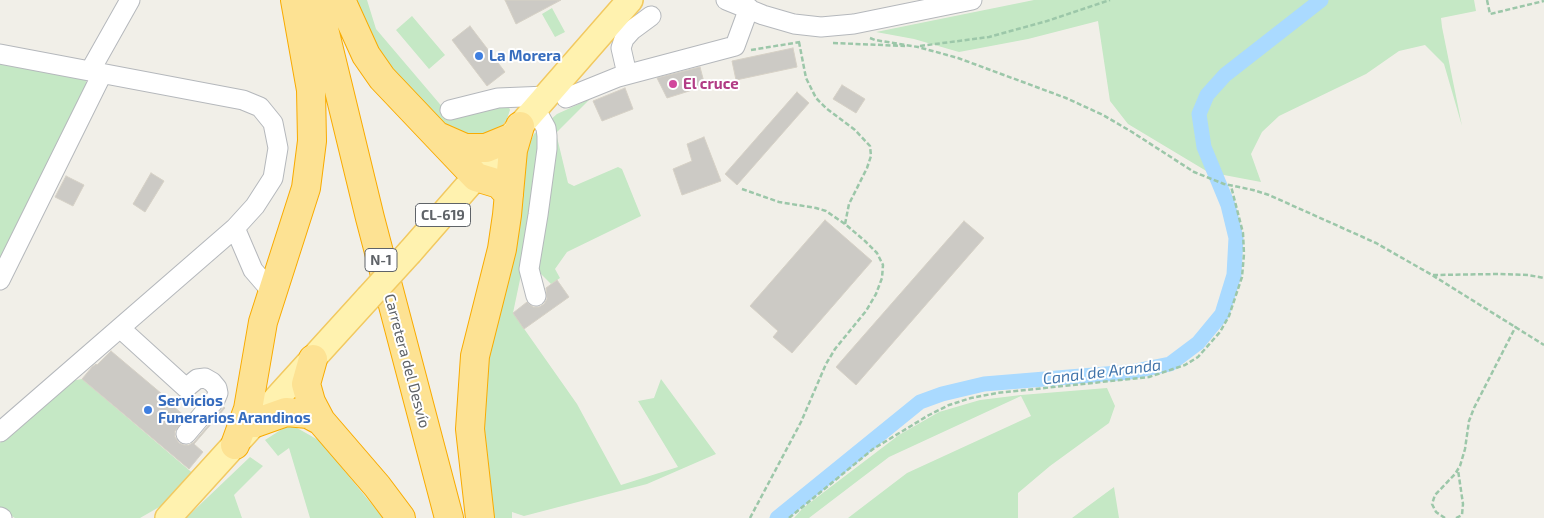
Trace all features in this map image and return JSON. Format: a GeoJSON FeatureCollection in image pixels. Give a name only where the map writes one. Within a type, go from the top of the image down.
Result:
{"type":"FeatureCollection","features":[{"type":"Feature","properties":{"kind":"highway"},"geometry":{"type":"LineString","coordinates":[[235,445],[248,409],[263,322],[306,188],[312,141],[311,90],[295,0]]}},
{"type":"Feature","properties":{"kind":"highway","name":"Carretera del Desvío"},"geometry":{"type":"LineString","coordinates":[[317,0],[370,218],[449,518]]}},
{"type":"Feature","properties":{"kind":"highway"},"geometry":{"type":"LineString","coordinates":[[341,0],[366,55],[382,78],[476,177],[499,184],[509,195]]}},
{"type":"Feature","properties":{"kind":"highway"},"geometry":{"type":"LineString","coordinates":[[436,136],[465,148],[486,148],[535,114]]}},
{"type":"Feature","properties":{"kind":"highway"},"geometry":{"type":"LineString","coordinates":[[480,518],[470,429],[475,356],[502,249],[513,150],[535,114]]}},
{"type":"Feature","properties":{"kind":"highway"},"geometry":{"type":"LineString","coordinates":[[313,359],[306,384],[311,402],[322,421],[377,486],[401,518]]}},
{"type":"Feature","properties":{"kind":"highway"},"geometry":{"type":"LineString","coordinates":[[255,424],[286,412],[308,414],[322,421]]}},
{"type":"Feature","properties":{"kind":"main road","name":"CL-619"},"geometry":{"type":"LineString","coordinates":[[169,514],[255,424],[476,177],[535,114],[630,0]]}},
{"type":"Feature","properties":{"kind":"street"},"geometry":{"type":"LineString","coordinates":[[0,280],[130,0]]}},
{"type":"Feature","properties":{"kind":"street"},"geometry":{"type":"LineString","coordinates":[[726,0],[744,4],[763,15],[794,24],[821,27],[854,24],[972,0]]}},
{"type":"Feature","properties":{"kind":"street"},"geometry":{"type":"LineString","coordinates":[[535,114],[594,85],[627,74],[735,46],[744,4]]}},
{"type":"Feature","properties":{"kind":"street"},"geometry":{"type":"LineString","coordinates":[[627,74],[621,48],[624,40],[632,30],[651,16]]}},
{"type":"Feature","properties":{"kind":"street"},"geometry":{"type":"LineString","coordinates":[[0,54],[243,100],[260,107],[273,123],[278,148],[273,178],[255,206],[235,228],[0,432]]}},
{"type":"Feature","properties":{"kind":"street"},"geometry":{"type":"LineString","coordinates":[[450,110],[498,98],[535,114],[542,120],[548,136],[545,168],[529,269],[536,296]]}},
{"type":"Feature","properties":{"kind":"street"},"geometry":{"type":"LineString","coordinates":[[235,228],[247,260],[272,292]]}},
{"type":"Feature","properties":{"kind":"street"},"geometry":{"type":"LineString","coordinates":[[120,328],[186,388],[197,379],[205,378],[217,388],[218,393],[215,400],[186,434]]}},
{"type":"Feature","properties":{"kind":"path"},"geometry":{"type":"LineString","coordinates":[[830,43],[918,47],[989,37],[1047,21],[1110,0]]}},
{"type":"Feature","properties":{"kind":"path"},"geometry":{"type":"LineString","coordinates":[[1487,0],[1490,14],[1544,1]]}},
{"type":"Feature","properties":{"kind":"path"},"geometry":{"type":"LineString","coordinates":[[854,24],[864,35],[875,40],[918,47],[996,71],[1066,98],[1103,115],[1194,172],[1211,180],[1268,195],[1376,242],[1544,344]]}},
{"type":"Feature","properties":{"kind":"path"},"geometry":{"type":"LineString","coordinates":[[799,42],[806,78],[816,98],[826,109],[855,130],[870,146],[871,156],[849,204],[845,224]]}},
{"type":"Feature","properties":{"kind":"path"},"geometry":{"type":"LineString","coordinates":[[748,51],[805,42]]}},
{"type":"Feature","properties":{"kind":"path"},"geometry":{"type":"LineString","coordinates":[[789,518],[873,449],[949,405],[997,393],[1149,377],[1185,365],[1198,357],[1220,332],[1229,316],[1242,277],[1243,233],[1231,186]]}},
{"type":"Feature","properties":{"kind":"path"},"geometry":{"type":"LineString","coordinates":[[742,189],[779,202],[826,211],[865,241],[877,253],[883,265],[882,278],[876,294],[866,311],[847,333],[826,364],[801,422],[750,518]]}},
{"type":"Feature","properties":{"kind":"path"},"geometry":{"type":"LineString","coordinates":[[1432,275],[1509,274],[1544,278]]}},
{"type":"Feature","properties":{"kind":"path"},"geometry":{"type":"LineString","coordinates":[[1446,518],[1436,512],[1432,504],[1435,495],[1458,469],[1464,455],[1469,421],[1474,408],[1516,326]]}},
{"type":"Feature","properties":{"kind":"path"},"geometry":{"type":"LineString","coordinates":[[1456,518],[1462,515],[1463,504],[1458,469]]}},
{"type":"Feature","properties":{"kind":"green space"},"geometry":{"type":"Polygon","coordinates":[[[352,0],[367,0],[376,29],[450,116],[508,105],[510,110],[507,119],[501,127],[478,139],[441,125],[389,72],[352,0]]]}},
{"type":"Feature","properties":{"kind":"green space"},"geometry":{"type":"Polygon","coordinates":[[[1034,0],[1474,0],[1476,11],[1441,18],[1462,126],[1444,64],[1425,45],[1399,51],[1366,74],[1279,116],[1262,132],[1251,154],[1261,182],[1208,172],[1128,124],[1110,101],[1098,21],[1028,39],[959,52],[914,39],[876,32],[1034,0]]]}},
{"type":"Feature","properties":{"kind":"green space"},"geometry":{"type":"Polygon","coordinates":[[[552,8],[565,32],[555,37],[542,14],[552,8]]]}},
{"type":"Feature","properties":{"kind":"green space"},"geometry":{"type":"Polygon","coordinates":[[[412,16],[445,55],[429,69],[396,30],[412,16]]]}},
{"type":"Feature","properties":{"kind":"green space"},"geometry":{"type":"Polygon","coordinates":[[[0,63],[86,79],[87,88],[0,259],[0,63]]]}},
{"type":"Feature","properties":{"kind":"green space"},"geometry":{"type":"Polygon","coordinates":[[[590,99],[556,133],[568,183],[574,186],[618,167],[622,169],[641,216],[567,252],[555,269],[560,278],[551,284],[535,268],[522,270],[513,313],[577,404],[621,485],[678,467],[638,401],[654,398],[661,379],[716,454],[647,484],[524,516],[512,512],[512,518],[488,518],[483,412],[488,331],[520,163],[534,134],[557,114],[590,99]]]}},
{"type":"Feature","properties":{"kind":"green space"},"geometry":{"type":"Polygon","coordinates":[[[82,379],[196,476],[161,506],[140,518],[15,518],[0,509],[0,443],[71,381],[82,379]]]}},
{"type":"Feature","properties":{"kind":"green space"},"geometry":{"type":"Polygon","coordinates":[[[1107,388],[1115,406],[1109,423],[1050,466],[1018,493],[1018,518],[848,518],[907,473],[1031,416],[1021,396],[889,457],[809,518],[794,518],[803,508],[899,435],[939,412],[980,400],[1021,395],[1107,388]]]}},
{"type":"Feature","properties":{"kind":"green space"},"geometry":{"type":"Polygon","coordinates":[[[290,424],[320,441],[383,518],[310,518],[289,448],[278,456],[265,440],[290,424]]]}},
{"type":"Feature","properties":{"kind":"green space"},"geometry":{"type":"Polygon","coordinates":[[[250,457],[263,466],[234,495],[242,518],[186,518],[250,457]]]}},
{"type":"Feature","properties":{"kind":"green space"},"geometry":{"type":"Polygon","coordinates":[[[1114,487],[1119,518],[1072,518],[1114,487]]]}},
{"type":"Feature","properties":{"kind":"building"},"geometry":{"type":"Polygon","coordinates":[[[505,0],[561,0],[516,24],[505,0]]]}},
{"type":"Feature","properties":{"kind":"building","name":"La Morera"},"geometry":{"type":"Polygon","coordinates":[[[470,26],[505,72],[487,86],[452,40],[470,26]]]}},
{"type":"Feature","properties":{"kind":"building"},"geometry":{"type":"Polygon","coordinates":[[[793,48],[797,67],[736,80],[732,61],[793,48]]]}},
{"type":"Feature","properties":{"kind":"building"},"geometry":{"type":"Polygon","coordinates":[[[700,67],[705,86],[667,98],[657,78],[700,67]]]}},
{"type":"Feature","properties":{"kind":"building"},"geometry":{"type":"Polygon","coordinates":[[[842,85],[865,99],[856,113],[833,99],[842,85]]]}},
{"type":"Feature","properties":{"kind":"building"},"geometry":{"type":"Polygon","coordinates":[[[625,88],[633,109],[602,121],[593,101],[625,88]]]}},
{"type":"Feature","properties":{"kind":"building"},"geometry":{"type":"Polygon","coordinates":[[[797,92],[809,103],[737,185],[725,174],[797,92]]]}},
{"type":"Feature","properties":{"kind":"building"},"geometry":{"type":"Polygon","coordinates":[[[704,137],[721,181],[682,195],[673,169],[692,161],[687,144],[704,137]]]}},
{"type":"Feature","properties":{"kind":"building"},"geometry":{"type":"Polygon","coordinates":[[[151,173],[164,181],[145,212],[133,204],[151,173]]]}},
{"type":"Feature","properties":{"kind":"building"},"geometry":{"type":"Polygon","coordinates":[[[66,176],[84,185],[73,206],[55,197],[66,176]]]}},
{"type":"Feature","properties":{"kind":"building"},"geometry":{"type":"Polygon","coordinates":[[[825,220],[872,261],[792,353],[773,337],[778,331],[750,306],[825,220]]]}},
{"type":"Feature","properties":{"kind":"building"},"geometry":{"type":"Polygon","coordinates":[[[964,221],[984,238],[856,385],[836,367],[964,221]]]}},
{"type":"Feature","properties":{"kind":"building"},"geometry":{"type":"Polygon","coordinates":[[[557,280],[569,297],[524,329],[513,313],[527,302],[533,307],[539,307],[544,304],[547,299],[546,288],[557,280]]]}},
{"type":"Feature","properties":{"kind":"building","name":"Servicios Funerarios Arandinos"},"geometry":{"type":"Polygon","coordinates":[[[111,351],[186,417],[175,431],[175,437],[179,443],[189,445],[194,442],[225,408],[194,444],[203,452],[189,469],[82,379],[92,367],[97,365],[111,351]]]}},
{"type":"Feature","properties":{"kind":"waterway","name":"Canal de Aranda"},"geometry":{"type":"LineString","coordinates":[[777,518],[920,402],[942,394],[984,384],[1130,372],[1170,364],[1198,343],[1222,314],[1234,275],[1236,238],[1228,205],[1204,147],[1199,114],[1207,95],[1225,75],[1321,0]]}},
{"type":"Feature","properties":{"kind":"place","name":"La Morera"},"geometry":{"type":"Point","coordinates":[479,56]}},
{"type":"Feature","properties":{"kind":"place","name":"El cruce"},"geometry":{"type":"Point","coordinates":[673,84]}},
{"type":"Feature","properties":{"kind":"place","name":"Servicios Funerarios Arandinos"},"geometry":{"type":"Point","coordinates":[148,410]}}]}
